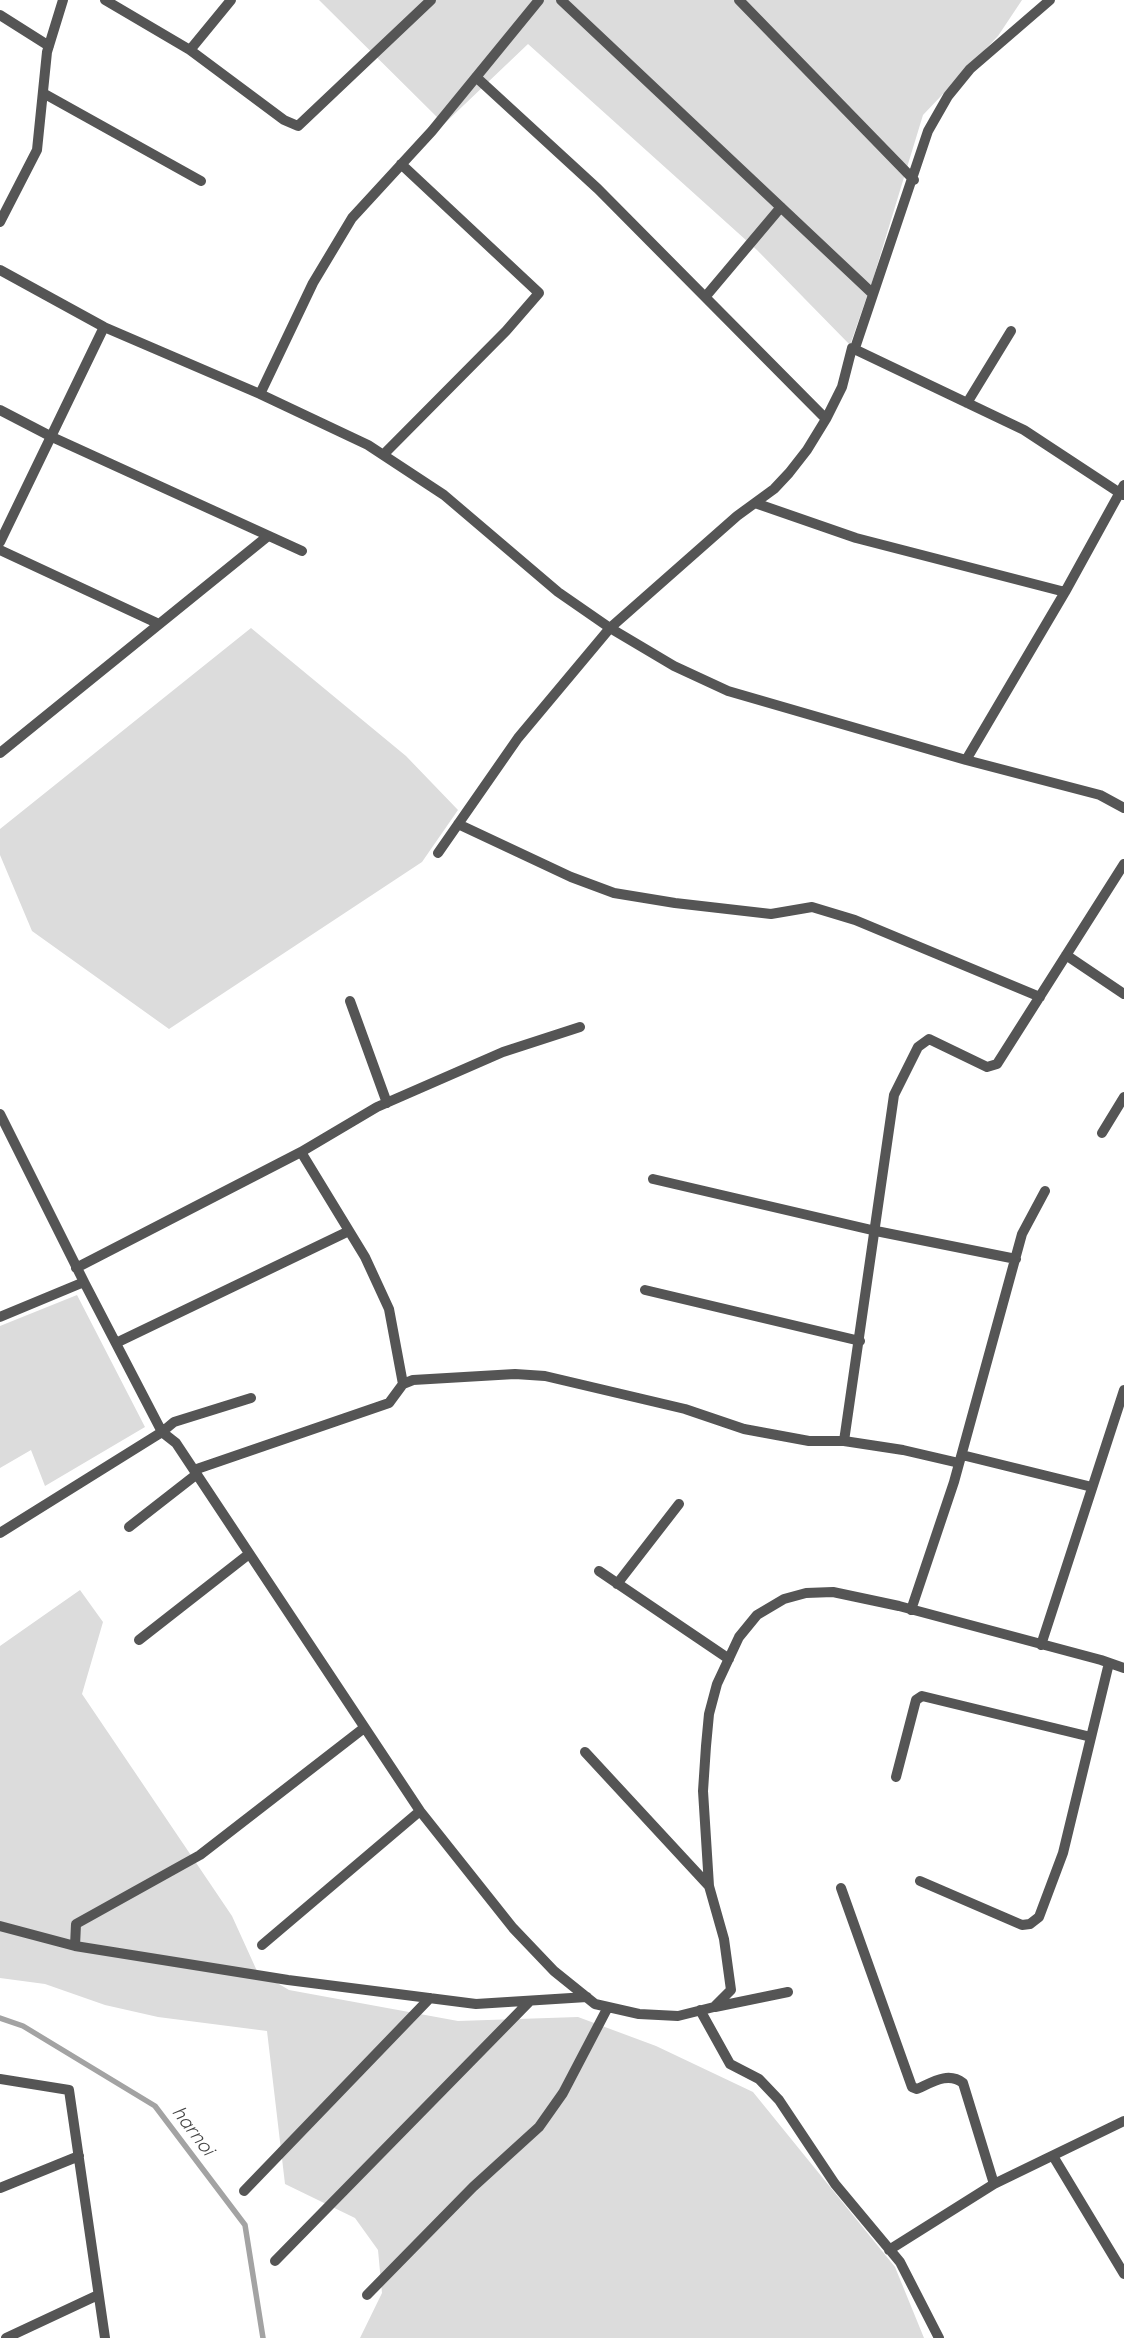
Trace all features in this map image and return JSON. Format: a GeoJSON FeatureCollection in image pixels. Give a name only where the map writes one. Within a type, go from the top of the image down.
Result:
{"type":"FeatureCollection","features":[{"type":"Feature","properties":{"kind":"street"},"geometry":{"type":"LineString","coordinates":[[0,222],[37,150],[49,46],[63,0]]}},
{"type":"Feature","properties":{"kind":"street"},"geometry":{"type":"LineString","coordinates":[[105,0],[190,50],[284,120],[298,126],[431,0]]}},
{"type":"Feature","properties":{"kind":"street"},"geometry":{"type":"LineString","coordinates":[[190,50],[231,0]]}},
{"type":"Feature","properties":{"kind":"street"},"geometry":{"type":"LineString","coordinates":[[260,394],[313,283],[352,218],[432,131],[540,0]]}},
{"type":"Feature","properties":{"kind":"street"},"geometry":{"type":"LineString","coordinates":[[561,0],[873,294]]}},
{"type":"Feature","properties":{"kind":"street"},"geometry":{"type":"LineString","coordinates":[[739,0],[914,180]]}},
{"type":"Feature","properties":{"kind":"street"},"geometry":{"type":"LineString","coordinates":[[438,853],[518,738],[610,628],[737,516],[774,489],[807,450],[826,419],[842,387],[852,348],[855,348],[914,180],[928,131],[948,96],[970,69],[1050,0]]}},
{"type":"Feature","properties":{"kind":"street"},"geometry":{"type":"LineString","coordinates":[[0,15],[49,46]]}},
{"type":"Feature","properties":{"kind":"street"},"geometry":{"type":"LineString","coordinates":[[476,77],[598,189],[826,419]]}},
{"type":"Feature","properties":{"kind":"street"},"geometry":{"type":"LineString","coordinates":[[43,92],[201,181]]}},
{"type":"Feature","properties":{"kind":"street"},"geometry":{"type":"LineString","coordinates":[[383,455],[506,331],[539,293],[401,164]]}},
{"type":"Feature","properties":{"kind":"street"},"geometry":{"type":"LineString","coordinates":[[706,296],[781,207]]}},
{"type":"Feature","properties":{"kind":"street"},"geometry":{"type":"LineString","coordinates":[[0,270],[104,327],[260,394],[368,445],[444,495],[558,592],[610,628],[674,666],[728,690],[966,760],[1100,795],[1124,808]]}},
{"type":"Feature","properties":{"kind":"street"},"geometry":{"type":"LineString","coordinates":[[0,542],[104,327]]}},
{"type":"Feature","properties":{"kind":"street"},"geometry":{"type":"LineString","coordinates":[[967,403],[1012,331]]}},
{"type":"Feature","properties":{"kind":"street"},"geometry":{"type":"LineString","coordinates":[[852,348],[1024,430],[1122,491],[966,760]]}},
{"type":"Feature","properties":{"kind":"street"},"geometry":{"type":"LineString","coordinates":[[0,410],[52,437],[302,551]]}},
{"type":"Feature","properties":{"kind":"street"},"geometry":{"type":"LineString","coordinates":[[755,503],[856,538],[1064,592]]}},
{"type":"Feature","properties":{"kind":"street"},"geometry":{"type":"LineString","coordinates":[[0,753],[268,536]]}},
{"type":"Feature","properties":{"kind":"street"},"geometry":{"type":"LineString","coordinates":[[0,550],[159,624]]}},
{"type":"Feature","properties":{"kind":"street"},"geometry":{"type":"LineString","coordinates":[[458,824],[571,877],[614,893],[675,903],[771,914],[812,907],[855,920],[1040,997]]}},
{"type":"Feature","properties":{"kind":"street"},"geometry":{"type":"LineString","coordinates":[[844,1441],[876,1231],[894,1095],[918,1047],[928,1039],[987,1067],[998,1064],[1124,864]]}},
{"type":"Feature","properties":{"kind":"street"},"geometry":{"type":"LineString","coordinates":[[1066,956],[1124,994]]}},
{"type":"Feature","properties":{"kind":"street"},"geometry":{"type":"LineString","coordinates":[[350,1001],[387,1103]]}},
{"type":"Feature","properties":{"kind":"street"},"geometry":{"type":"LineString","coordinates":[[76,1268],[301,1152],[387,1103],[503,1052],[580,1027]]}},
{"type":"Feature","properties":{"kind":"street"},"geometry":{"type":"LineString","coordinates":[[1102,1133],[1124,1097]]}},
{"type":"Feature","properties":{"kind":"street"},"geometry":{"type":"LineString","coordinates":[[0,1114],[76,1268],[162,1432],[176,1443],[420,1811],[513,1928],[554,1971],[595,2004],[639,2014],[678,2016],[788,1992]]}},
{"type":"Feature","properties":{"kind":"street"},"geometry":{"type":"LineString","coordinates":[[301,1152],[365,1258],[389,1308],[403,1384]]}},
{"type":"Feature","properties":{"kind":"street"},"geometry":{"type":"LineString","coordinates":[[653,1180],[876,1231],[1016,1259]]}},
{"type":"Feature","properties":{"kind":"street"},"geometry":{"type":"LineString","coordinates":[[911,1610],[961,1459],[1022,1234],[1045,1191]]}},
{"type":"Feature","properties":{"kind":"street"},"geometry":{"type":"LineString","coordinates":[[116,1343],[349,1231]]}},
{"type":"Feature","properties":{"kind":"street"},"geometry":{"type":"LineString","coordinates":[[0,1318],[84,1282]]}},
{"type":"Feature","properties":{"kind":"street"},"geometry":{"type":"LineString","coordinates":[[645,1290],[860,1341]]}},
{"type":"Feature","properties":{"kind":"street"},"geometry":{"type":"LineString","coordinates":[[129,1527],[195,1472],[389,1403],[403,1384],[413,1380],[515,1374],[545,1376],[685,1408],[744,1429],[809,1441],[844,1441],[961,1459],[1092,1487]]}},
{"type":"Feature","properties":{"kind":"street"},"geometry":{"type":"LineString","coordinates":[[1041,1645],[1124,1390]]}},
{"type":"Feature","properties":{"kind":"street"},"geometry":{"type":"LineString","coordinates":[[0,1533],[162,1432],[174,1422],[251,1398]]}},
{"type":"Feature","properties":{"kind":"street"},"geometry":{"type":"LineString","coordinates":[[617,1584],[679,1504]]}},
{"type":"Feature","properties":{"kind":"street"},"geometry":{"type":"LineString","coordinates":[[139,1640],[249,1554]]}},
{"type":"Feature","properties":{"kind":"street"},"geometry":{"type":"LineString","coordinates":[[599,1572],[729,1659]]}},
{"type":"Feature","properties":{"kind":"street"},"geometry":{"type":"LineString","coordinates":[[714,2007],[731,1990],[724,1939],[709,1886],[703,1791],[709,1714],[715,1692],[739,1637],[757,1615],[784,1599],[806,1594],[833,1592],[911,1610],[1124,1668]]}},
{"type":"Feature","properties":{"kind":"street"},"geometry":{"type":"LineString","coordinates":[[920,1881],[1022,1925],[1030,1924],[1039,1917],[1063,1852],[1109,1663]]}},
{"type":"Feature","properties":{"kind":"street"},"geometry":{"type":"LineString","coordinates":[[896,1777],[916,1700],[922,1696],[1091,1737]]}},
{"type":"Feature","properties":{"kind":"street"},"geometry":{"type":"LineString","coordinates":[[75,1946],[76,1924],[200,1855],[364,1728]]}},
{"type":"Feature","properties":{"kind":"street"},"geometry":{"type":"LineString","coordinates":[[585,1752],[709,1886]]}},
{"type":"Feature","properties":{"kind":"street"},"geometry":{"type":"LineString","coordinates":[[262,1946],[420,1811]]}},
{"type":"Feature","properties":{"kind":"street"},"geometry":{"type":"LineString","coordinates":[[841,1888],[912,2087],[917,2090],[944,2078],[957,2078],[962,2084],[994,2184]]}},
{"type":"Feature","properties":{"kind":"street"},"geometry":{"type":"LineString","coordinates":[[0,1926],[75,1946],[288,1980],[476,2004],[586,1997]]}},
{"type":"Feature","properties":{"kind":"street"},"geometry":{"type":"LineString","coordinates":[[244,2191],[430,1998]]}},
{"type":"Feature","properties":{"kind":"street"},"geometry":{"type":"LineString","coordinates":[[275,2261],[530,2000]]}},
{"type":"Feature","properties":{"kind":"street"},"geometry":{"type":"LineString","coordinates":[[367,2295],[474,2188],[539,2127],[563,2093],[608,2006]]}},
{"type":"Feature","properties":{"kind":"street"},"geometry":{"type":"LineString","coordinates":[[700,2010],[730,2064],[760,2079],[779,2100],[835,2184],[900,2262],[939,2338]]}},
{"type":"Feature","properties":{"kind":"street"},"geometry":{"type":"LineString","coordinates":[[0,2079],[69,2090],[104,2338]]}},
{"type":"Feature","properties":{"kind":"street"},"geometry":{"type":"LineString","coordinates":[[889,2250],[994,2184],[1124,2120]]}},
{"type":"Feature","properties":{"kind":"street"},"geometry":{"type":"LineString","coordinates":[[0,2188],[79,2156]]}},
{"type":"Feature","properties":{"kind":"street"},"geometry":{"type":"LineString","coordinates":[[1053,2156],[1124,2274]]}},
{"type":"Feature","properties":{"kind":"street"},"geometry":{"type":"LineString","coordinates":[[6,2338],[98,2295]]}},
{"type":"Feature","properties":{"kind":"shaded area"},"geometry":{"type":"Polygon","coordinates":[[[319,0],[1022,0],[998,36],[923,115],[873,279],[850,345],[757,250],[528,44],[444,124],[319,0]]]}},
{"type":"Feature","properties":{"kind":"shaded area"},"geometry":{"type":"Polygon","coordinates":[[[251,628],[406,756],[458,810],[422,862],[169,1029],[32,931],[0,855],[0,829],[251,628]]]}},
{"type":"Feature","properties":{"kind":"shaded area"},"geometry":{"type":"Polygon","coordinates":[[[77,1295],[145,1427],[45,1486],[31,1450],[0,1468],[0,1326],[77,1295]]]}},
{"type":"Feature","properties":{"kind":"shaded area"},"geometry":{"type":"Polygon","coordinates":[[[80,1590],[103,1622],[82,1694],[232,1916],[257,1971],[289,1990],[458,2021],[578,2017],[656,2046],[753,2092],[895,2267],[924,2338],[360,2338],[382,2293],[378,2250],[355,2218],[285,2184],[267,2031],[158,2017],[105,2005],[45,1984],[0,1978],[0,1646],[80,1590]]]}},
{"type":"Feature","properties":{"kind":"waterway","name":"harnoi"},"geometry":{"type":"LineString","coordinates":[[0,2018],[23,2026],[155,2106],[245,2225],[263,2338]]}}]}
